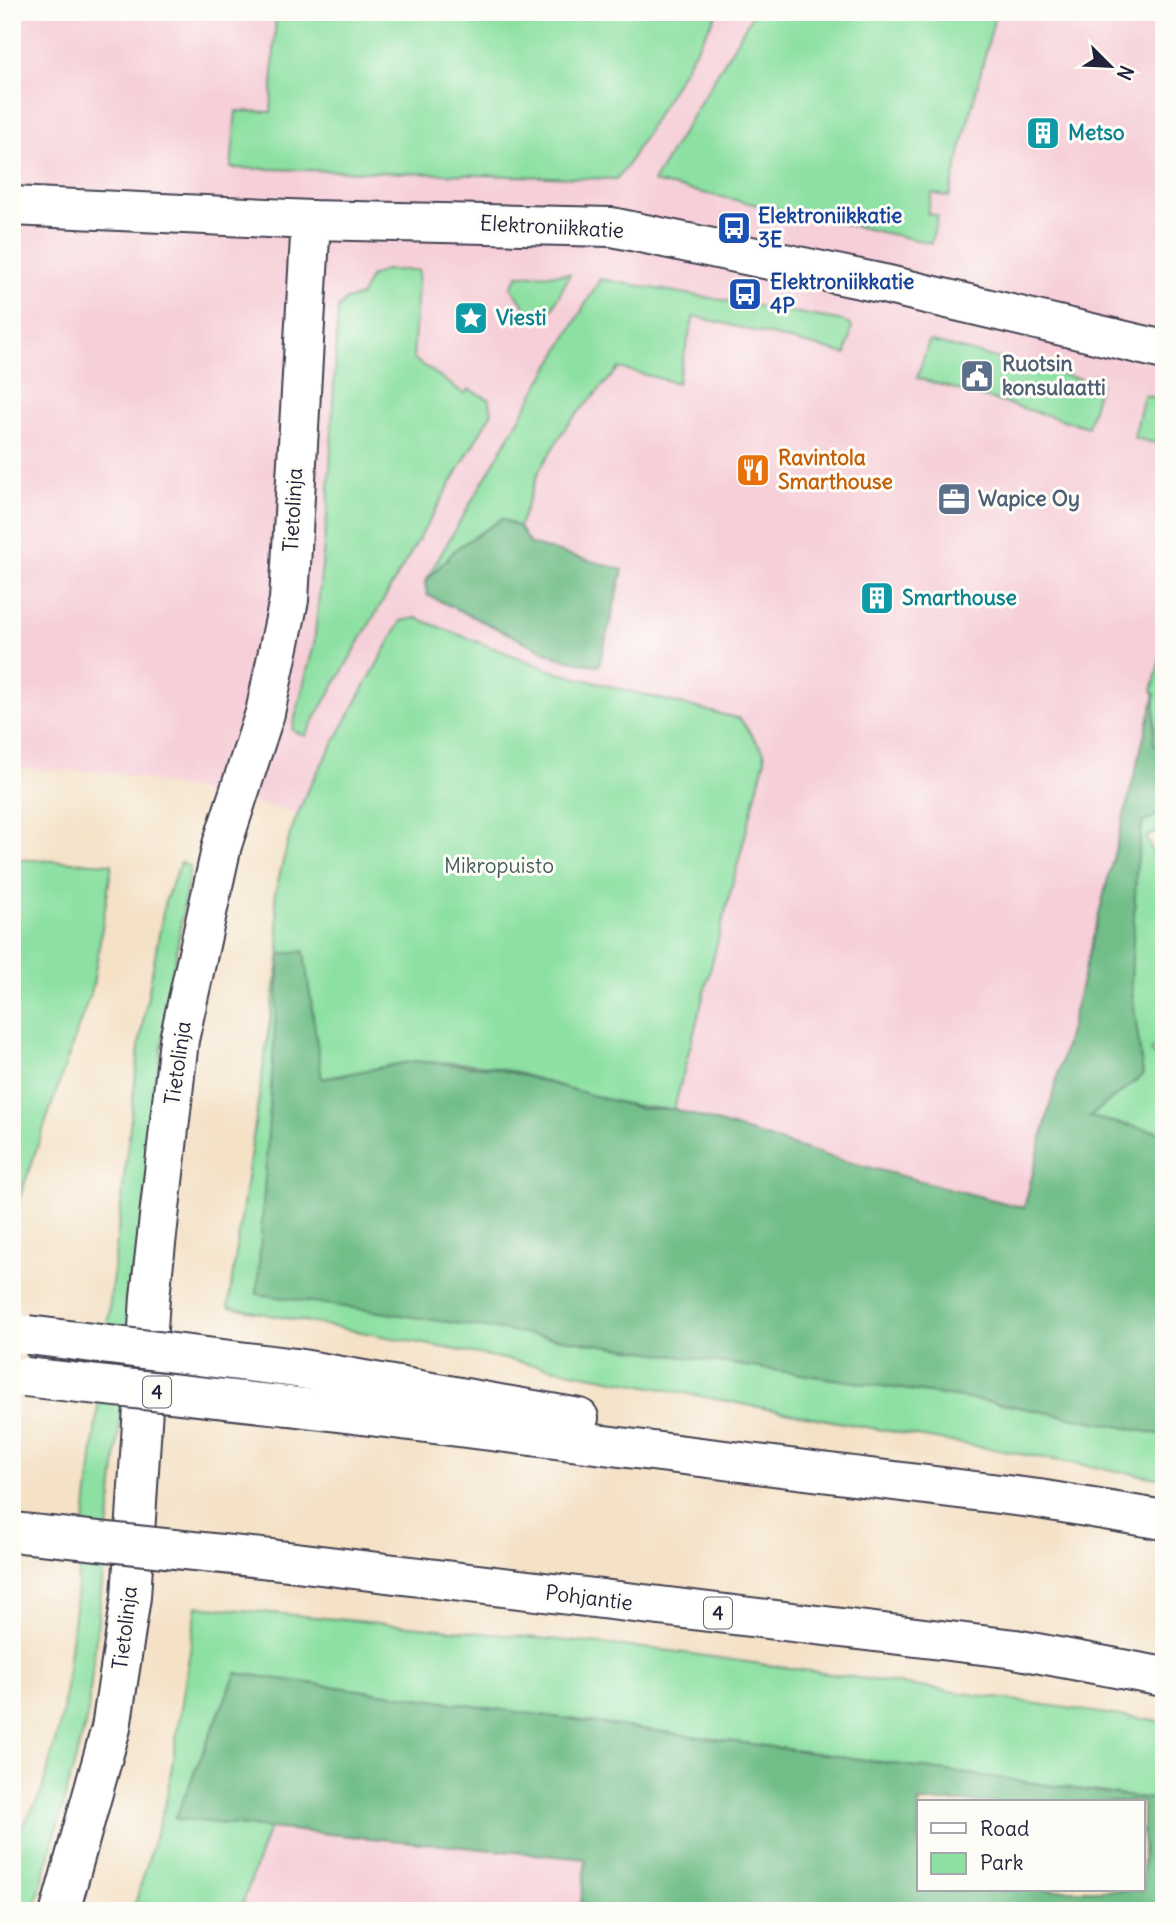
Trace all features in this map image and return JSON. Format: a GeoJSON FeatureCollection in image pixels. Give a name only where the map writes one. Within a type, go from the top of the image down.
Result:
{"type":"FeatureCollection","features":[{"type":"Feature","properties":{"kind":"main road","name":"Elektroniikkatie"},"geometry":{"type":"LineString","coordinates":[[12,206],[311,220],[612,227],[884,284],[1164,350]]}},
{"type":"Feature","properties":{"kind":"main road","name":"Tietolinja"},"geometry":{"type":"LineString","coordinates":[[60,1911],[111,1728],[131,1597],[150,1297],[179,1040],[222,845],[265,713],[289,600],[311,220]]}},
{"type":"Feature","properties":{"kind":"main road"},"geometry":{"type":"LineString","coordinates":[[20,1334],[296,1368],[1039,1499]]}},
{"type":"Feature","properties":{"kind":"main road","name":"4"},"geometry":{"type":"LineString","coordinates":[[18,1377],[289,1406],[1039,1499],[1164,1520]]}},
{"type":"Feature","properties":{"kind":"main road","name":"Pohjantie"},"geometry":{"type":"LineString","coordinates":[[12,1532],[271,1559],[1015,1650],[1164,1677]]}},
{"type":"Feature","properties":{"kind":"shaded area"},"geometry":{"type":"Polygon","coordinates":[[[12,12],[1164,12],[1164,750],[1154,745],[1155,698],[1024,1209],[836,1159],[674,1109],[672,895],[116,773],[12,768],[12,12]]]}},
{"type":"Feature","properties":{"kind":"shaded area"},"geometry":{"type":"Polygon","coordinates":[[[175,1819],[587,1859],[580,1911],[145,1911],[175,1819]]]}},
{"type":"Feature","properties":{"kind":"green space"},"geometry":{"type":"Polygon","coordinates":[[[276,12],[718,12],[625,169],[616,179],[231,168],[236,111],[271,112],[276,12]]]}},
{"type":"Feature","properties":{"kind":"green space"},"geometry":{"type":"Polygon","coordinates":[[[754,12],[996,12],[949,197],[932,193],[927,213],[938,216],[931,243],[653,182],[754,12]]]}},
{"type":"Feature","properties":{"kind":"green space"},"geometry":{"type":"Polygon","coordinates":[[[385,270],[419,270],[413,358],[465,394],[468,389],[489,399],[492,412],[305,736],[292,730],[314,644],[328,506],[338,309],[346,300],[361,296],[370,277],[385,270]]]}},
{"type":"Feature","properties":{"kind":"green space"},"geometry":{"type":"Polygon","coordinates":[[[570,274],[548,317],[540,320],[532,317],[511,287],[518,275],[570,274]]]}},
{"type":"Feature","properties":{"kind":"green space"},"geometry":{"type":"Polygon","coordinates":[[[600,279],[844,321],[852,327],[846,354],[694,316],[677,383],[619,368],[567,425],[539,471],[519,527],[502,519],[457,548],[425,582],[600,279]]]}},
{"type":"Feature","properties":{"kind":"green space"},"geometry":{"type":"Polygon","coordinates":[[[929,341],[1100,384],[1088,427],[917,378],[929,341]]]}},
{"type":"Feature","properties":{"kind":"green space"},"geometry":{"type":"Polygon","coordinates":[[[1144,395],[1164,400],[1164,445],[1134,438],[1144,395]]]}},
{"type":"Feature","properties":{"kind":"green space"},"geometry":{"type":"Polygon","coordinates":[[[502,519],[519,527],[530,544],[623,570],[599,666],[559,658],[427,595],[425,582],[457,548],[502,519]]]}},
{"type":"Feature","properties":{"kind":"green space","name":"Mikropuisto"},"geometry":{"type":"Polygon","coordinates":[[[416,618],[558,673],[740,719],[764,752],[765,759],[674,1109],[628,1104],[519,1073],[474,1064],[408,1064],[321,1079],[257,1294],[997,1403],[1164,1435],[1164,1479],[843,1423],[228,1307],[280,954],[275,893],[290,834],[307,791],[401,621],[416,618]]]}},
{"type":"Feature","properties":{"kind":"green space"},"geometry":{"type":"Polygon","coordinates":[[[1164,644],[1164,712],[1159,731],[1164,733],[1164,750],[1154,745],[1155,694],[1152,691],[1164,644]]]}},
{"type":"Feature","properties":{"kind":"green space"},"geometry":{"type":"Polygon","coordinates":[[[1155,694],[1154,745],[1164,750],[1164,812],[1142,823],[1136,872],[1131,984],[1143,1075],[1089,1117],[1164,1133],[1164,1435],[997,1403],[257,1294],[280,954],[304,951],[322,1079],[413,1061],[495,1068],[642,1109],[674,1109],[837,1159],[1024,1208],[1155,694]]]}},
{"type":"Feature","properties":{"kind":"green space"},"geometry":{"type":"Polygon","coordinates":[[[1164,812],[1164,829],[1146,837],[1164,877],[1164,1039],[1150,1051],[1164,1067],[1164,1133],[1089,1117],[1143,1075],[1131,984],[1136,872],[1143,822],[1164,812]]]}},
{"type":"Feature","properties":{"kind":"green space"},"geometry":{"type":"Polygon","coordinates":[[[12,859],[112,864],[93,985],[12,1220],[12,859]]]}},
{"type":"Feature","properties":{"kind":"green space"},"geometry":{"type":"Polygon","coordinates":[[[181,862],[190,867],[163,1037],[87,1718],[34,1911],[12,1911],[12,1845],[42,1792],[63,1711],[140,1039],[165,901],[181,862]]]}},
{"type":"Feature","properties":{"kind":"green space"},"geometry":{"type":"Polygon","coordinates":[[[197,1606],[664,1650],[1164,1722],[1164,1801],[236,1673],[175,1819],[269,1828],[240,1911],[133,1911],[167,1797],[197,1606]]]}},
{"type":"Feature","properties":{"kind":"green space"},"geometry":{"type":"Polygon","coordinates":[[[236,1673],[1164,1801],[1164,1911],[580,1911],[586,1859],[175,1819],[236,1673]]]}},
{"type":"Feature","properties":{"kind":"place","name":"Metso"},"geometry":{"type":"Point","coordinates":[1043,133]}},
{"type":"Feature","properties":{"kind":"place","name":"Elektroniikkatie 3E"},"geometry":{"type":"Point","coordinates":[734,228]}},
{"type":"Feature","properties":{"kind":"place","name":"Elektroniikkatie 4P"},"geometry":{"type":"Point","coordinates":[745,294]}},
{"type":"Feature","properties":{"kind":"place","name":"Viesti"},"geometry":{"type":"Point","coordinates":[471,318]}},
{"type":"Feature","properties":{"kind":"place","name":"Ruotsin konsulaatti"},"geometry":{"type":"Point","coordinates":[977,376]}},
{"type":"Feature","properties":{"kind":"place","name":"Ravintola Smarthouse"},"geometry":{"type":"Point","coordinates":[753,470]}},
{"type":"Feature","properties":{"kind":"place","name":"Wapice Oy"},"geometry":{"type":"Point","coordinates":[954,499]}},
{"type":"Feature","properties":{"kind":"place","name":"Smarthouse"},"geometry":{"type":"Point","coordinates":[877,598]}}]}
